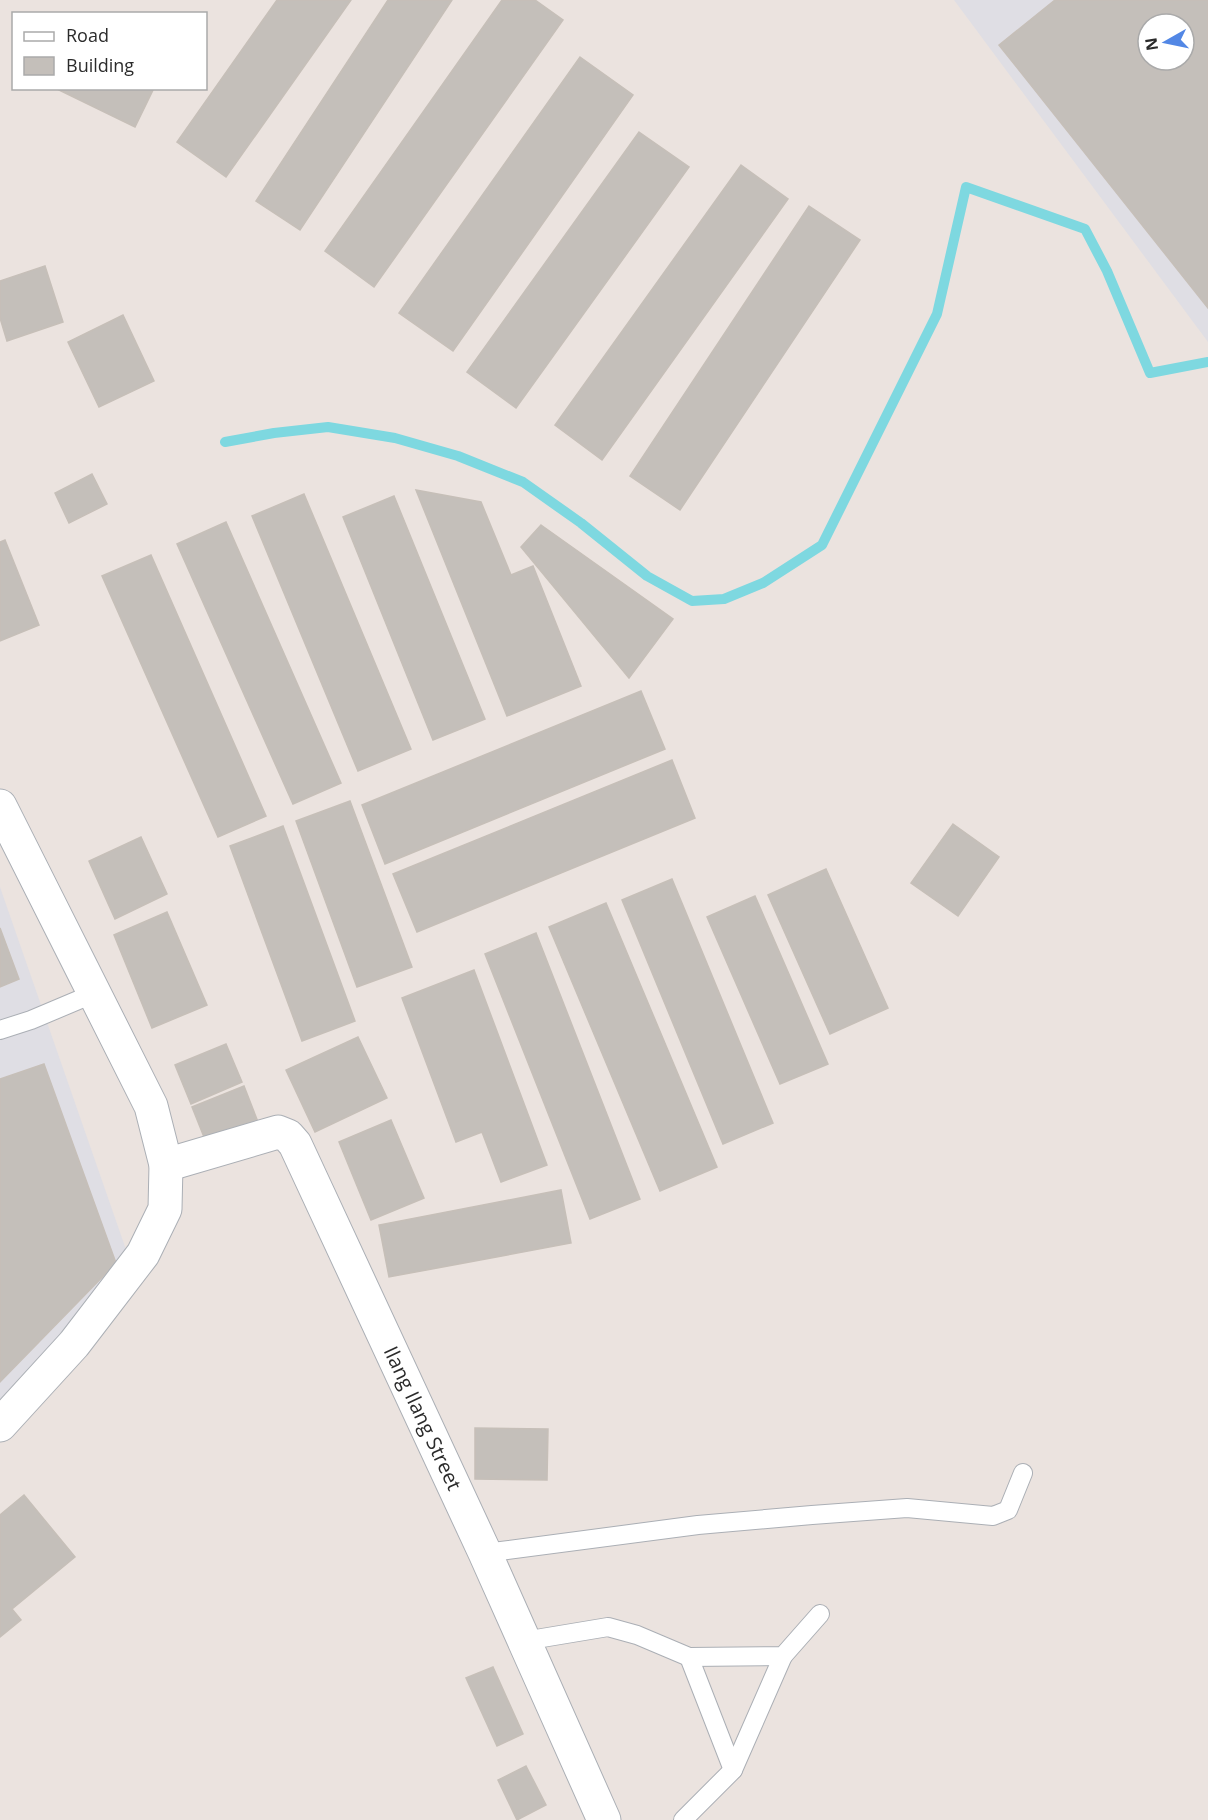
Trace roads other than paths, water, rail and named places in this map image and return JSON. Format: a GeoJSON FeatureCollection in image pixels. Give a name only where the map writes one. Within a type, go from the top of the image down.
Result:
{"type":"FeatureCollection","features":[{"type":"Feature","properties":{"kind":"street"},"geometry":{"type":"LineString","coordinates":[[0,806],[151,1106],[166,1165],[165,1209],[143,1254],[74,1344],[0,1425]]}},
{"type":"Feature","properties":{"kind":"street","name":"Ilang Ilang Street"},"geometry":{"type":"LineString","coordinates":[[166,1165],[278,1132],[288,1136],[295,1144],[485,1553],[604,1820]]}},
{"type":"Feature","properties":{"kind":"lane"},"geometry":{"type":"LineString","coordinates":[[0,1030],[31,1020],[95,993]]}},
{"type":"Feature","properties":{"kind":"lane"},"geometry":{"type":"LineString","coordinates":[[485,1553],[698,1525],[907,1508],[993,1516],[1008,1510],[1023,1473]]}},
{"type":"Feature","properties":{"kind":"lane"},"geometry":{"type":"LineString","coordinates":[[683,1820],[733,1770],[783,1656],[820,1614]]}},
{"type":"Feature","properties":{"kind":"lane"},"geometry":{"type":"LineString","coordinates":[[524,1641],[608,1628],[638,1635],[690,1657],[783,1656]]}},
{"type":"Feature","properties":{"kind":"lane"},"geometry":{"type":"LineString","coordinates":[[690,1657],[733,1770]]}},
{"type":"Feature","properties":{"kind":"waterway"},"geometry":{"type":"LineString","coordinates":[[225,442],[274,433],[328,427],[395,438],[458,456],[523,482],[581,523],[647,576],[692,601],[724,599],[763,583],[822,545],[937,314],[966,187],[1085,229],[1107,271],[1150,373],[1208,362]]}}]}
